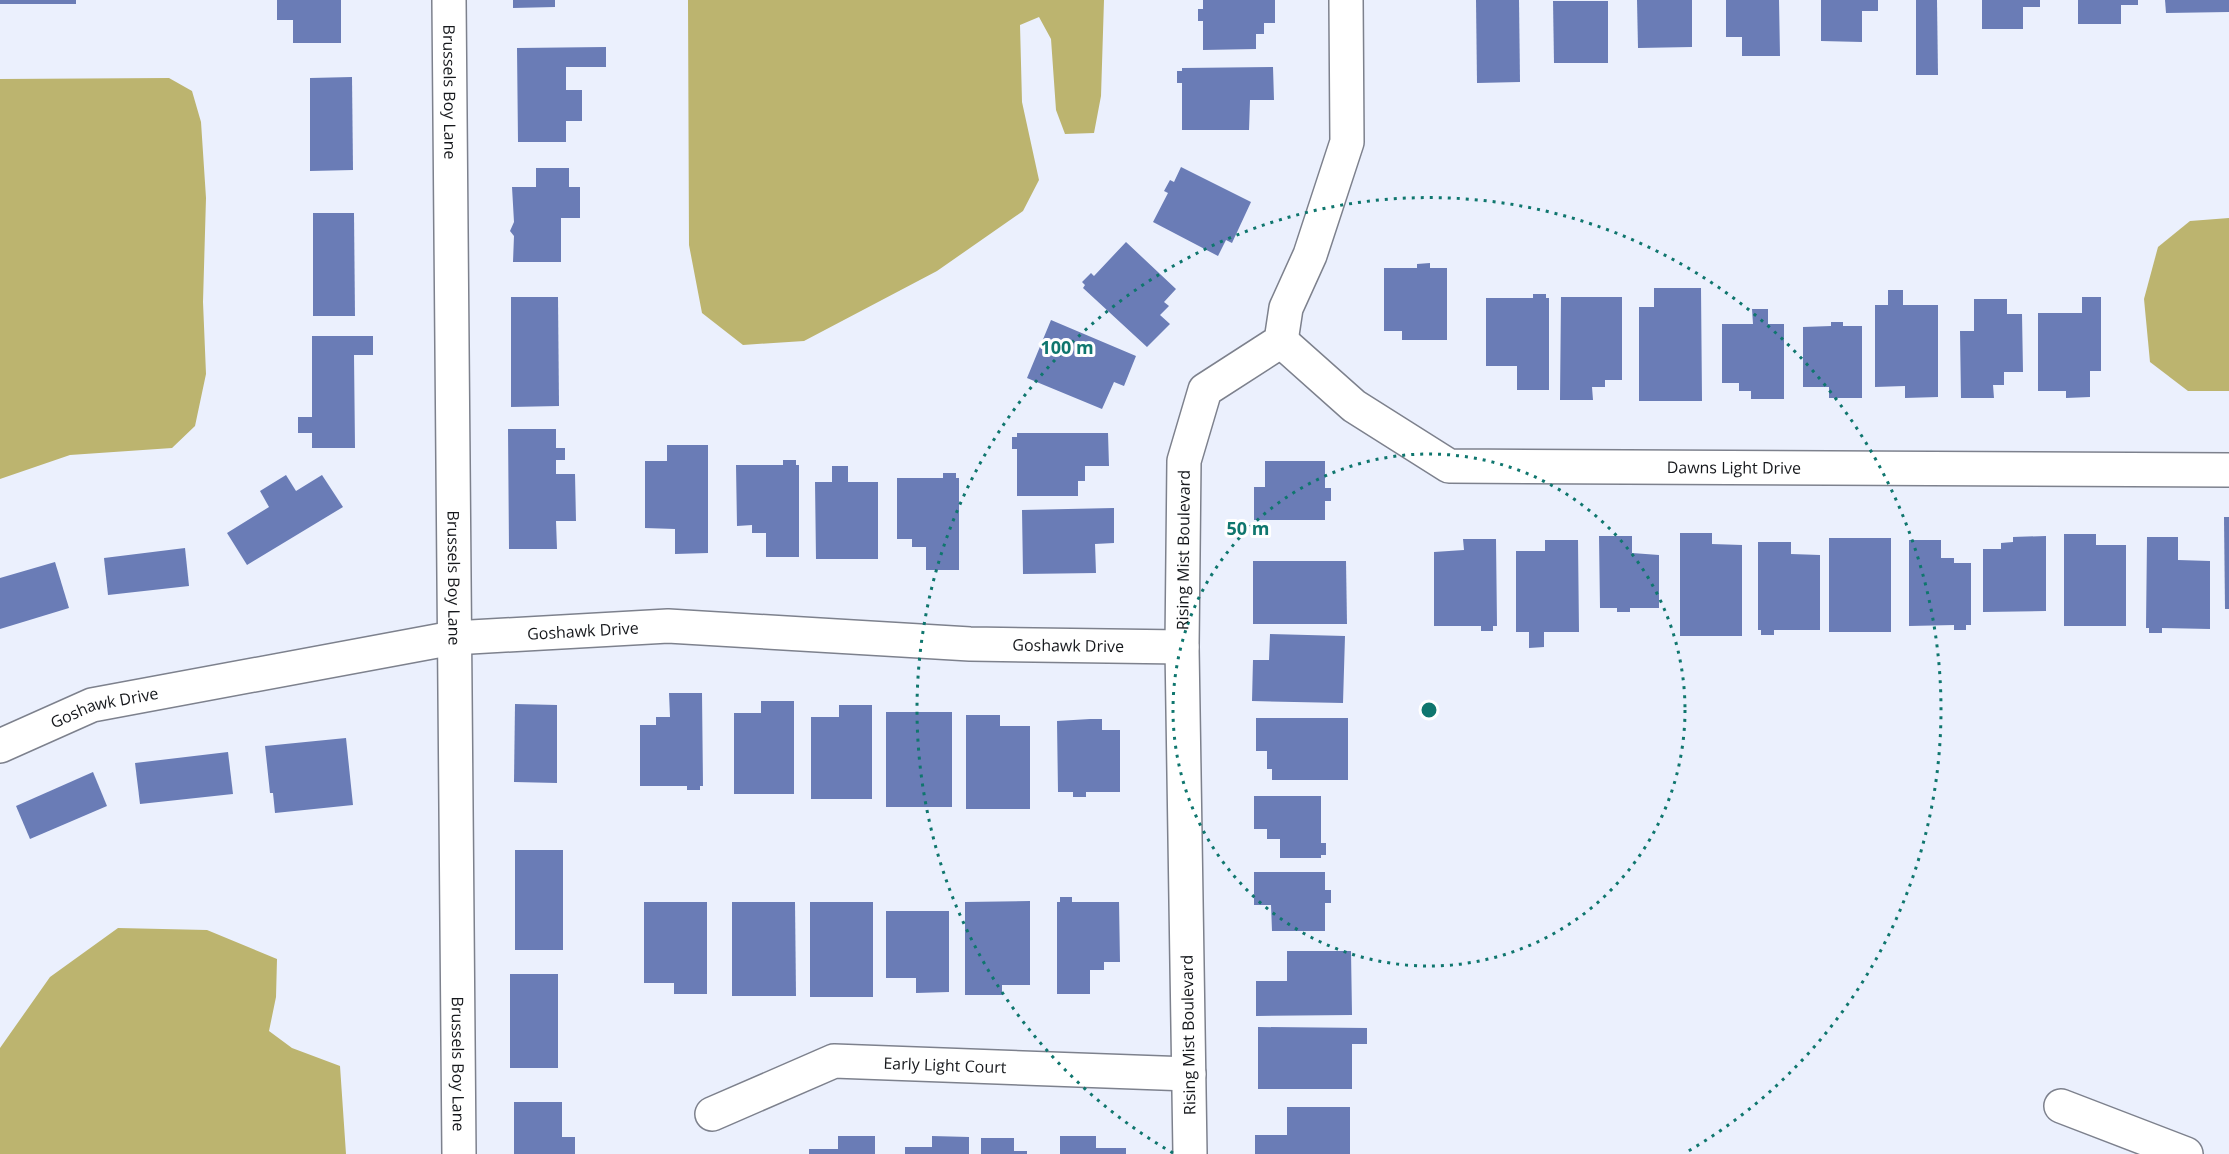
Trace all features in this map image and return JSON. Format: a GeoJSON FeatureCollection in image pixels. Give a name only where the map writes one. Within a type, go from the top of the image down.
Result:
{"type":"FeatureCollection","features":[{"type":"Feature","properties":{"kind":"street","name":"Brussels Boy Lane"},"geometry":{"type":"LineString","coordinates":[[449,0],[459,1154]]}},
{"type":"Feature","properties":{"kind":"street"},"geometry":{"type":"LineString","coordinates":[[1281,341],[1286,308],[1310,255],[1347,142],[1346,0]]}},
{"type":"Feature","properties":{"kind":"street","name":"Dawns Light Drive"},"geometry":{"type":"LineString","coordinates":[[1281,341],[1354,406],[1449,466],[2229,470]]}},
{"type":"Feature","properties":{"kind":"street","name":"Rising Mist Boulevard"},"geometry":{"type":"LineString","coordinates":[[1190,1154],[1182,647],[1184,461],[1205,390],[1281,341]]}},
{"type":"Feature","properties":{"kind":"street","name":"Goshawk Drive"},"geometry":{"type":"LineString","coordinates":[[0,746],[92,705],[453,638],[668,626],[970,644],[1182,647]]}},
{"type":"Feature","properties":{"kind":"street","name":"Early Light Court"},"geometry":{"type":"LineString","coordinates":[[712,1114],[834,1061],[1189,1074]]}},
{"type":"Feature","properties":{"kind":"street"},"geometry":{"type":"LineString","coordinates":[[2061,1106],[2186,1154]]}},
{"type":"Feature","properties":{"kind":"shaded area"},"geometry":{"type":"Polygon","coordinates":[[[688,0],[1104,0],[1101,96],[1094,133],[1065,134],[1056,110],[1051,39],[1039,17],[1020,25],[1022,102],[1039,180],[1023,211],[937,271],[804,341],[743,345],[702,313],[689,245],[688,0]]]}},
{"type":"Feature","properties":{"kind":"shaded area"},"geometry":{"type":"Polygon","coordinates":[[[169,78],[192,91],[201,122],[206,198],[203,302],[206,374],[195,426],[172,448],[70,455],[0,479],[0,79],[169,78]]]}},
{"type":"Feature","properties":{"kind":"shaded area"},"geometry":{"type":"Polygon","coordinates":[[[2229,218],[2229,391],[2188,391],[2150,362],[2144,299],[2158,247],[2190,221],[2229,218]]]}},
{"type":"Feature","properties":{"kind":"shaded area"},"geometry":{"type":"Polygon","coordinates":[[[118,928],[207,930],[277,959],[276,997],[269,1031],[292,1048],[340,1066],[346,1154],[0,1154],[0,1048],[50,977],[118,928]]]}},
{"type":"Feature","properties":{"kind":"building"},"geometry":{"type":"Polygon","coordinates":[[[0,0],[76,0],[76,4],[0,4],[0,0]]]}},
{"type":"Feature","properties":{"kind":"building"},"geometry":{"type":"Polygon","coordinates":[[[277,0],[341,0],[341,43],[293,43],[293,20],[277,20],[277,0]]]}},
{"type":"Feature","properties":{"kind":"building"},"geometry":{"type":"Polygon","coordinates":[[[513,0],[555,0],[555,7],[513,8],[513,0]]]}},
{"type":"Feature","properties":{"kind":"building"},"geometry":{"type":"Polygon","coordinates":[[[1203,0],[1275,0],[1275,23],[1264,23],[1264,34],[1256,34],[1256,49],[1203,50],[1203,21],[1198,21],[1198,9],[1203,9],[1203,0]]]}},
{"type":"Feature","properties":{"kind":"building"},"geometry":{"type":"Polygon","coordinates":[[[1476,0],[1519,0],[1520,82],[1477,83],[1476,0]]]}},
{"type":"Feature","properties":{"kind":"building"},"geometry":{"type":"Polygon","coordinates":[[[1637,0],[1692,0],[1692,47],[1638,48],[1637,0]]]}},
{"type":"Feature","properties":{"kind":"building"},"geometry":{"type":"Polygon","coordinates":[[[1726,0],[1779,0],[1780,56],[1742,56],[1742,37],[1726,37],[1726,0]]]}},
{"type":"Feature","properties":{"kind":"building"},"geometry":{"type":"Polygon","coordinates":[[[1821,0],[1878,0],[1878,11],[1862,11],[1862,42],[1821,41],[1821,0]]]}},
{"type":"Feature","properties":{"kind":"building"},"geometry":{"type":"Polygon","coordinates":[[[1916,0],[1937,0],[1938,75],[1916,75],[1916,0]]]}},
{"type":"Feature","properties":{"kind":"building"},"geometry":{"type":"Polygon","coordinates":[[[1982,0],[2040,0],[2040,7],[2023,7],[2023,29],[1982,29],[1982,0]]]}},
{"type":"Feature","properties":{"kind":"building"},"geometry":{"type":"Polygon","coordinates":[[[2078,0],[2138,0],[2138,5],[2121,5],[2121,24],[2078,24],[2078,0]]]}},
{"type":"Feature","properties":{"kind":"building"},"geometry":{"type":"Polygon","coordinates":[[[2165,0],[2229,0],[2229,12],[2166,13],[2165,0]]]}},
{"type":"Feature","properties":{"kind":"building"},"geometry":{"type":"Polygon","coordinates":[[[1553,1],[1608,1],[1608,63],[1554,63],[1553,1]]]}},
{"type":"Feature","properties":{"kind":"building"},"geometry":{"type":"Polygon","coordinates":[[[606,47],[606,67],[566,67],[566,90],[582,90],[582,121],[566,121],[566,142],[518,142],[517,48],[606,47]]]}},
{"type":"Feature","properties":{"kind":"building"},"geometry":{"type":"Polygon","coordinates":[[[1273,67],[1274,100],[1250,100],[1249,130],[1182,130],[1182,83],[1177,83],[1177,71],[1182,71],[1182,68],[1273,67]]]}},
{"type":"Feature","properties":{"kind":"building"},"geometry":{"type":"Polygon","coordinates":[[[352,77],[353,170],[310,171],[310,78],[352,77]]]}},
{"type":"Feature","properties":{"kind":"building"},"geometry":{"type":"Polygon","coordinates":[[[1181,167],[1251,202],[1232,243],[1226,240],[1218,256],[1153,222],[1168,193],[1164,191],[1170,180],[1174,182],[1181,167]]]}},
{"type":"Feature","properties":{"kind":"building"},"geometry":{"type":"Polygon","coordinates":[[[536,168],[569,168],[569,187],[580,187],[580,218],[561,218],[561,262],[513,262],[514,236],[510,231],[514,222],[512,187],[536,187],[536,168]]]}},
{"type":"Feature","properties":{"kind":"building"},"geometry":{"type":"Polygon","coordinates":[[[313,213],[354,213],[355,316],[313,316],[313,213]]]}},
{"type":"Feature","properties":{"kind":"building"},"geometry":{"type":"Polygon","coordinates":[[[1126,242],[1176,289],[1164,302],[1169,306],[1160,315],[1170,324],[1147,347],[1083,288],[1085,285],[1082,282],[1091,273],[1094,276],[1126,242]]]}},
{"type":"Feature","properties":{"kind":"building"},"geometry":{"type":"Polygon","coordinates":[[[1430,263],[1430,268],[1447,268],[1447,340],[1402,340],[1402,331],[1384,331],[1384,268],[1417,268],[1417,264],[1430,263]]]}},
{"type":"Feature","properties":{"kind":"building"},"geometry":{"type":"Polygon","coordinates":[[[1654,288],[1701,288],[1702,401],[1639,401],[1639,307],[1654,307],[1654,288]]]}},
{"type":"Feature","properties":{"kind":"building"},"geometry":{"type":"Polygon","coordinates":[[[1888,290],[1903,290],[1903,305],[1938,305],[1938,397],[1905,398],[1905,386],[1875,387],[1875,305],[1888,305],[1888,290]]]}},
{"type":"Feature","properties":{"kind":"building"},"geometry":{"type":"Polygon","coordinates":[[[1533,294],[1546,294],[1546,298],[1549,298],[1549,390],[1517,390],[1517,366],[1486,366],[1486,298],[1533,298],[1533,294]]]}},
{"type":"Feature","properties":{"kind":"building"},"geometry":{"type":"Polygon","coordinates":[[[511,297],[558,297],[559,406],[511,407],[511,297]]]}},
{"type":"Feature","properties":{"kind":"building"},"geometry":{"type":"Polygon","coordinates":[[[1561,297],[1622,297],[1622,380],[1605,380],[1605,387],[1592,387],[1593,400],[1560,400],[1561,297]]]}},
{"type":"Feature","properties":{"kind":"building"},"geometry":{"type":"Polygon","coordinates":[[[2082,297],[2101,297],[2101,371],[2090,371],[2090,397],[2066,398],[2066,391],[2038,391],[2038,313],[2082,313],[2082,297]]]}},
{"type":"Feature","properties":{"kind":"building"},"geometry":{"type":"Polygon","coordinates":[[[1974,299],[2007,299],[2007,314],[2022,314],[2023,372],[2004,372],[2004,385],[1993,385],[1994,398],[1961,398],[1960,331],[1974,331],[1974,299]]]}},
{"type":"Feature","properties":{"kind":"building"},"geometry":{"type":"Polygon","coordinates":[[[1752,309],[1768,309],[1768,324],[1784,324],[1784,399],[1751,399],[1751,391],[1739,391],[1739,383],[1722,383],[1722,324],[1753,324],[1752,309]]]}},
{"type":"Feature","properties":{"kind":"building"},"geometry":{"type":"Polygon","coordinates":[[[1051,320],[1136,356],[1124,386],[1114,382],[1102,409],[1027,378],[1051,320]]]}},
{"type":"Feature","properties":{"kind":"building"},"geometry":{"type":"Polygon","coordinates":[[[1831,322],[1843,322],[1843,326],[1862,326],[1862,398],[1829,398],[1829,387],[1803,387],[1803,327],[1831,326],[1831,322]]]}},
{"type":"Feature","properties":{"kind":"building"},"geometry":{"type":"Polygon","coordinates":[[[312,336],[373,336],[373,355],[354,355],[355,448],[312,448],[312,433],[298,433],[298,417],[312,417],[312,336]]]}},
{"type":"Feature","properties":{"kind":"building"},"geometry":{"type":"Polygon","coordinates":[[[508,429],[556,429],[556,448],[565,448],[565,460],[556,460],[556,474],[575,474],[576,521],[556,521],[557,549],[509,549],[508,429]]]}},
{"type":"Feature","properties":{"kind":"building"},"geometry":{"type":"Polygon","coordinates":[[[1017,433],[1108,433],[1109,466],[1085,466],[1085,481],[1078,481],[1078,496],[1017,496],[1017,449],[1012,449],[1012,437],[1017,437],[1017,433]]]}},
{"type":"Feature","properties":{"kind":"building"},"geometry":{"type":"Polygon","coordinates":[[[667,445],[708,445],[708,553],[675,554],[675,529],[645,528],[645,461],[667,461],[667,445]]]}},
{"type":"Feature","properties":{"kind":"building"},"geometry":{"type":"Polygon","coordinates":[[[783,460],[796,460],[796,465],[799,465],[799,557],[766,557],[766,533],[752,533],[752,525],[737,526],[736,465],[783,465],[783,460]]]}},
{"type":"Feature","properties":{"kind":"building"},"geometry":{"type":"Polygon","coordinates":[[[1265,461],[1325,461],[1325,488],[1331,488],[1331,501],[1325,501],[1325,520],[1254,520],[1254,487],[1265,487],[1265,461]]]}},
{"type":"Feature","properties":{"kind":"building"},"geometry":{"type":"Polygon","coordinates":[[[832,466],[848,466],[848,482],[878,482],[878,559],[816,559],[815,482],[832,482],[832,466]]]}},
{"type":"Feature","properties":{"kind":"building"},"geometry":{"type":"Polygon","coordinates":[[[943,473],[956,473],[956,478],[959,478],[959,570],[926,570],[926,547],[912,547],[912,539],[897,539],[897,478],[943,478],[943,473]]]}},
{"type":"Feature","properties":{"kind":"building"},"geometry":{"type":"Polygon","coordinates":[[[286,475],[296,491],[322,475],[343,507],[247,565],[227,533],[269,507],[260,491],[286,475]]]}},
{"type":"Feature","properties":{"kind":"building"},"geometry":{"type":"Polygon","coordinates":[[[1114,508],[1114,543],[1095,544],[1096,573],[1023,574],[1022,510],[1114,508]]]}},
{"type":"Feature","properties":{"kind":"building"},"geometry":{"type":"Polygon","coordinates":[[[2224,517],[2229,517],[2229,609],[2225,609],[2224,517]]]}},
{"type":"Feature","properties":{"kind":"building"},"geometry":{"type":"Polygon","coordinates":[[[1680,533],[1712,533],[1712,544],[1742,545],[1742,636],[1680,636],[1680,533]]]}},
{"type":"Feature","properties":{"kind":"building"},"geometry":{"type":"Polygon","coordinates":[[[2064,534],[2096,534],[2096,545],[2126,545],[2126,626],[2064,626],[2064,534]]]}},
{"type":"Feature","properties":{"kind":"building"},"geometry":{"type":"Polygon","coordinates":[[[1599,536],[1632,536],[1632,553],[1659,555],[1659,608],[1630,608],[1630,612],[1617,612],[1617,608],[1600,608],[1599,536]]]}},
{"type":"Feature","properties":{"kind":"building"},"geometry":{"type":"Polygon","coordinates":[[[2046,536],[2046,611],[1983,612],[1983,549],[2001,549],[2001,543],[2013,542],[2013,537],[2046,536]]]}},
{"type":"Feature","properties":{"kind":"building"},"geometry":{"type":"Polygon","coordinates":[[[2147,537],[2178,537],[2178,560],[2210,561],[2210,629],[2162,628],[2162,633],[2149,633],[2149,628],[2146,628],[2147,537]]]}},
{"type":"Feature","properties":{"kind":"building"},"geometry":{"type":"Polygon","coordinates":[[[1829,538],[1891,538],[1891,632],[1829,632],[1829,538]]]}},
{"type":"Feature","properties":{"kind":"building"},"geometry":{"type":"Polygon","coordinates":[[[1463,539],[1496,539],[1497,626],[1493,626],[1493,631],[1481,631],[1481,626],[1434,626],[1434,552],[1464,550],[1463,539]]]}},
{"type":"Feature","properties":{"kind":"building"},"geometry":{"type":"Polygon","coordinates":[[[1545,540],[1578,540],[1579,632],[1544,632],[1544,647],[1529,648],[1529,632],[1516,632],[1516,551],[1545,551],[1545,540]]]}},
{"type":"Feature","properties":{"kind":"building"},"geometry":{"type":"Polygon","coordinates":[[[1909,540],[1941,540],[1941,558],[1954,558],[1954,563],[1971,563],[1971,625],[1966,625],[1966,630],[1954,630],[1954,625],[1909,626],[1909,540]]]}},
{"type":"Feature","properties":{"kind":"building"},"geometry":{"type":"Polygon","coordinates":[[[1758,542],[1791,542],[1791,554],[1820,555],[1820,630],[1774,630],[1774,635],[1761,635],[1761,630],[1758,630],[1758,542]]]}},
{"type":"Feature","properties":{"kind":"building"},"geometry":{"type":"Polygon","coordinates":[[[185,548],[189,586],[108,595],[104,558],[185,548]]]}},
{"type":"Feature","properties":{"kind":"building"},"geometry":{"type":"Polygon","coordinates":[[[1253,561],[1346,561],[1347,624],[1253,624],[1253,561]]]}},
{"type":"Feature","properties":{"kind":"building"},"geometry":{"type":"Polygon","coordinates":[[[55,562],[69,608],[0,629],[0,578],[55,562]]]}},
{"type":"Feature","properties":{"kind":"building"},"geometry":{"type":"Polygon","coordinates":[[[1270,634],[1345,636],[1343,703],[1252,701],[1253,660],[1269,660],[1270,634]]]}},
{"type":"Feature","properties":{"kind":"building"},"geometry":{"type":"Polygon","coordinates":[[[669,693],[702,693],[703,786],[700,786],[700,790],[687,790],[687,786],[640,786],[640,725],[656,725],[656,717],[670,717],[669,693]]]}},
{"type":"Feature","properties":{"kind":"building"},"geometry":{"type":"Polygon","coordinates":[[[761,701],[794,701],[794,794],[734,794],[734,713],[761,713],[761,701]]]}},
{"type":"Feature","properties":{"kind":"building"},"geometry":{"type":"Polygon","coordinates":[[[515,704],[557,705],[557,783],[514,782],[515,704]]]}},
{"type":"Feature","properties":{"kind":"building"},"geometry":{"type":"Polygon","coordinates":[[[839,705],[872,705],[872,799],[811,799],[811,717],[839,717],[839,705]]]}},
{"type":"Feature","properties":{"kind":"building"},"geometry":{"type":"Polygon","coordinates":[[[886,712],[952,712],[952,807],[886,807],[886,712]]]}},
{"type":"Feature","properties":{"kind":"building"},"geometry":{"type":"Polygon","coordinates":[[[966,715],[1000,715],[1000,726],[1030,726],[1030,809],[966,809],[966,715]]]}},
{"type":"Feature","properties":{"kind":"building"},"geometry":{"type":"Polygon","coordinates":[[[1256,718],[1348,718],[1348,780],[1272,780],[1272,769],[1267,769],[1267,751],[1256,751],[1256,718]]]}},
{"type":"Feature","properties":{"kind":"building"},"geometry":{"type":"Polygon","coordinates":[[[1102,719],[1102,730],[1120,730],[1120,792],[1086,792],[1086,797],[1073,797],[1073,792],[1058,792],[1057,721],[1102,719]]]}},
{"type":"Feature","properties":{"kind":"building"},"geometry":{"type":"Polygon","coordinates":[[[346,738],[353,805],[275,813],[273,793],[270,793],[265,746],[346,738]]]}},
{"type":"Feature","properties":{"kind":"building"},"geometry":{"type":"Polygon","coordinates":[[[228,752],[233,794],[140,804],[135,763],[228,752]]]}},
{"type":"Feature","properties":{"kind":"building"},"geometry":{"type":"Polygon","coordinates":[[[93,772],[107,806],[30,839],[16,806],[93,772]]]}},
{"type":"Feature","properties":{"kind":"building"},"geometry":{"type":"Polygon","coordinates":[[[1254,796],[1321,796],[1321,843],[1326,843],[1326,855],[1321,855],[1321,858],[1280,858],[1280,839],[1267,839],[1267,829],[1254,829],[1254,796]]]}},
{"type":"Feature","properties":{"kind":"building"},"geometry":{"type":"Polygon","coordinates":[[[515,850],[563,850],[563,950],[515,950],[515,850]]]}},
{"type":"Feature","properties":{"kind":"building"},"geometry":{"type":"Polygon","coordinates":[[[1254,872],[1325,872],[1325,890],[1331,890],[1331,903],[1325,903],[1325,931],[1272,931],[1271,905],[1254,905],[1254,872]]]}},
{"type":"Feature","properties":{"kind":"building"},"geometry":{"type":"Polygon","coordinates":[[[1060,897],[1072,897],[1072,902],[1119,902],[1120,962],[1104,962],[1104,970],[1090,970],[1090,994],[1057,994],[1057,902],[1060,902],[1060,897]]]}},
{"type":"Feature","properties":{"kind":"building"},"geometry":{"type":"Polygon","coordinates":[[[1030,901],[1030,985],[1002,985],[1002,995],[965,995],[965,902],[1030,901]]]}},
{"type":"Feature","properties":{"kind":"building"},"geometry":{"type":"Polygon","coordinates":[[[644,902],[707,902],[707,994],[674,994],[674,983],[644,983],[644,902]]]}},
{"type":"Feature","properties":{"kind":"building"},"geometry":{"type":"Polygon","coordinates":[[[732,902],[795,902],[796,996],[732,996],[732,902]]]}},
{"type":"Feature","properties":{"kind":"building"},"geometry":{"type":"Polygon","coordinates":[[[810,902],[873,902],[873,997],[810,997],[810,902]]]}},
{"type":"Feature","properties":{"kind":"building"},"geometry":{"type":"Polygon","coordinates":[[[886,911],[949,911],[949,992],[916,993],[916,978],[886,978],[886,911]]]}},
{"type":"Feature","properties":{"kind":"building"},"geometry":{"type":"Polygon","coordinates":[[[1287,951],[1351,951],[1352,1015],[1256,1016],[1256,981],[1287,981],[1287,951]]]}},
{"type":"Feature","properties":{"kind":"building"},"geometry":{"type":"Polygon","coordinates":[[[510,974],[558,974],[558,1068],[510,1068],[510,974]]]}},
{"type":"Feature","properties":{"kind":"building"},"geometry":{"type":"Polygon","coordinates":[[[1258,1027],[1367,1028],[1367,1044],[1352,1044],[1352,1089],[1258,1089],[1258,1027]]]}},
{"type":"Feature","properties":{"kind":"building"},"geometry":{"type":"Polygon","coordinates":[[[514,1102],[562,1102],[562,1137],[575,1137],[575,1154],[514,1154],[514,1102]]]}},
{"type":"Feature","properties":{"kind":"building"},"geometry":{"type":"Polygon","coordinates":[[[1287,1107],[1350,1107],[1350,1154],[1255,1154],[1255,1135],[1287,1135],[1287,1107]]]}},
{"type":"Feature","properties":{"kind":"building"},"geometry":{"type":"Polygon","coordinates":[[[838,1136],[875,1136],[875,1154],[809,1154],[809,1149],[838,1149],[838,1136]]]}},
{"type":"Feature","properties":{"kind":"building"},"geometry":{"type":"Polygon","coordinates":[[[932,1136],[969,1137],[969,1154],[905,1154],[905,1147],[932,1147],[932,1136]]]}},
{"type":"Feature","properties":{"kind":"building"},"geometry":{"type":"Polygon","coordinates":[[[1060,1136],[1096,1136],[1096,1148],[1126,1148],[1126,1154],[1060,1154],[1060,1136]]]}},
{"type":"Feature","properties":{"kind":"building"},"geometry":{"type":"Polygon","coordinates":[[[981,1138],[1014,1138],[1014,1151],[1027,1151],[1027,1154],[981,1154],[981,1138]]]}}]}
